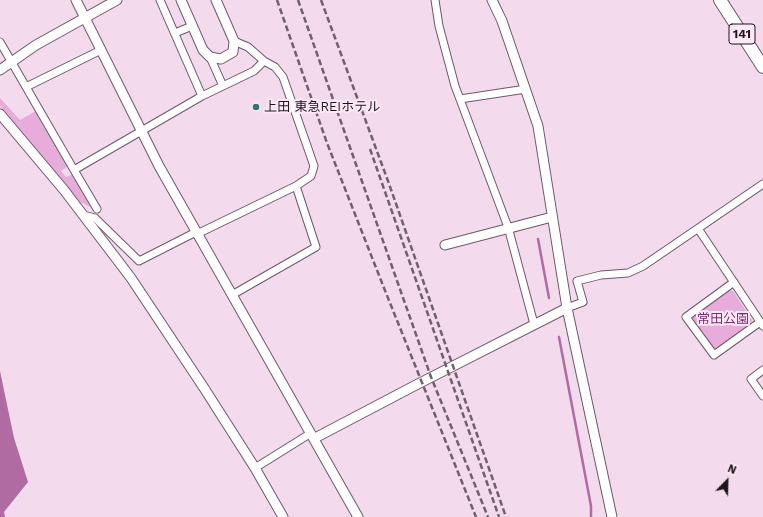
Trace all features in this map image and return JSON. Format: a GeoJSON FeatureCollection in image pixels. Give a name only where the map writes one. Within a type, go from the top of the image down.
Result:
{"type":"FeatureCollection","features":[{"type":"Feature","properties":{"kind":"highway","name":"141"},"geometry":{"type":"LineString","coordinates":[[720,0],[761,61]]}},
{"type":"Feature","properties":{"kind":"street"},"geometry":{"type":"LineString","coordinates":[[76,0],[141,132],[358,517]]}},
{"type":"Feature","properties":{"kind":"street"},"geometry":{"type":"LineString","coordinates":[[0,70],[12,61],[84,17],[116,0]]}},
{"type":"Feature","properties":{"kind":"street"},"geometry":{"type":"LineString","coordinates":[[160,0],[202,96]]}},
{"type":"Feature","properties":{"kind":"street"},"geometry":{"type":"LineString","coordinates":[[181,0],[203,50],[210,57],[223,86]]}},
{"type":"Feature","properties":{"kind":"street"},"geometry":{"type":"LineString","coordinates":[[210,57],[222,59],[229,56],[234,47],[234,41],[216,0]]}},
{"type":"Feature","properties":{"kind":"street"},"geometry":{"type":"LineString","coordinates":[[435,0],[439,26],[460,99],[508,227],[534,324]]}},
{"type":"Feature","properties":{"kind":"street"},"geometry":{"type":"LineString","coordinates":[[492,0],[502,21],[538,126],[567,308],[612,517]]}},
{"type":"Feature","properties":{"kind":"street"},"geometry":{"type":"LineString","coordinates":[[175,33],[192,26]]}},
{"type":"Feature","properties":{"kind":"street"},"geometry":{"type":"LineString","coordinates":[[83,215],[95,218],[139,261],[296,186],[311,176],[314,166],[280,71],[264,61],[248,47],[234,41]]}},
{"type":"Feature","properties":{"kind":"street"},"geometry":{"type":"LineString","coordinates":[[0,42],[97,210]]}},
{"type":"Feature","properties":{"kind":"street"},"geometry":{"type":"LineString","coordinates":[[26,87],[101,50]]}},
{"type":"Feature","properties":{"kind":"street"},"geometry":{"type":"LineString","coordinates":[[74,170],[202,96],[254,71],[264,61]]}},
{"type":"Feature","properties":{"kind":"street"},"geometry":{"type":"LineString","coordinates":[[460,99],[526,89]]}},
{"type":"Feature","properties":{"kind":"street"},"geometry":{"type":"LineString","coordinates":[[0,114],[64,190],[131,278],[255,468],[283,517]]}},
{"type":"Feature","properties":{"kind":"street"},"geometry":{"type":"LineString","coordinates":[[255,468],[313,436],[534,324],[583,302],[577,281],[601,275],[628,273],[643,266],[699,230],[763,184]]}},
{"type":"Feature","properties":{"kind":"street"},"geometry":{"type":"LineString","coordinates":[[232,295],[316,247],[296,186]]}},
{"type":"Feature","properties":{"kind":"street"},"geometry":{"type":"LineString","coordinates":[[445,246],[508,227],[552,217]]}},
{"type":"Feature","properties":{"kind":"street"},"geometry":{"type":"LineString","coordinates":[[699,230],[760,321]]}},
{"type":"Feature","properties":{"kind":"street"},"geometry":{"type":"LineString","coordinates":[[734,282],[686,317],[714,355],[760,321],[763,311]]}},
{"type":"Feature","properties":{"kind":"street"},"geometry":{"type":"LineString","coordinates":[[763,370],[751,379],[763,396]]}},
{"type":"Feature","properties":{"kind":"green space"},"geometry":{"type":"Polygon","coordinates":[[[0,98],[20,120],[36,111],[68,166],[61,171],[66,177],[73,174],[91,207],[80,202],[0,106],[0,98]]]}},
{"type":"Feature","properties":{"kind":"green space","name":"常田公園"},"geometry":{"type":"Polygon","coordinates":[[[728,290],[733,291],[752,320],[751,324],[716,349],[712,348],[692,319],[694,315],[728,290]]]}},
{"type":"Feature","properties":{"kind":"shaded area"},"geometry":{"type":"Polygon","coordinates":[[[0,371],[14,438],[28,482],[4,512],[5,517],[0,517],[0,371]]]}},
{"type":"Feature","properties":{"kind":"waterway"},"geometry":{"type":"LineString","coordinates":[[538,239],[549,298]]}},
{"type":"Feature","properties":{"kind":"waterway"},"geometry":{"type":"LineString","coordinates":[[559,337],[591,506],[591,517]]}},
{"type":"Feature","properties":{"kind":"railway"},"geometry":{"type":"LineString","coordinates":[[277,0],[327,143],[476,517]]}},
{"type":"Feature","properties":{"kind":"railway"},"geometry":{"type":"LineString","coordinates":[[298,0],[431,377],[488,517]]}},
{"type":"Feature","properties":{"kind":"railway"},"geometry":{"type":"LineString","coordinates":[[321,0],[388,181],[506,517]]}},
{"type":"Feature","properties":{"kind":"railway"},"geometry":{"type":"LineString","coordinates":[[370,149],[499,517]]}},
{"type":"Feature","properties":{"kind":"place","name":"上田 東急REIホテル"},"geometry":{"type":"Point","coordinates":[256,107]}}]}
